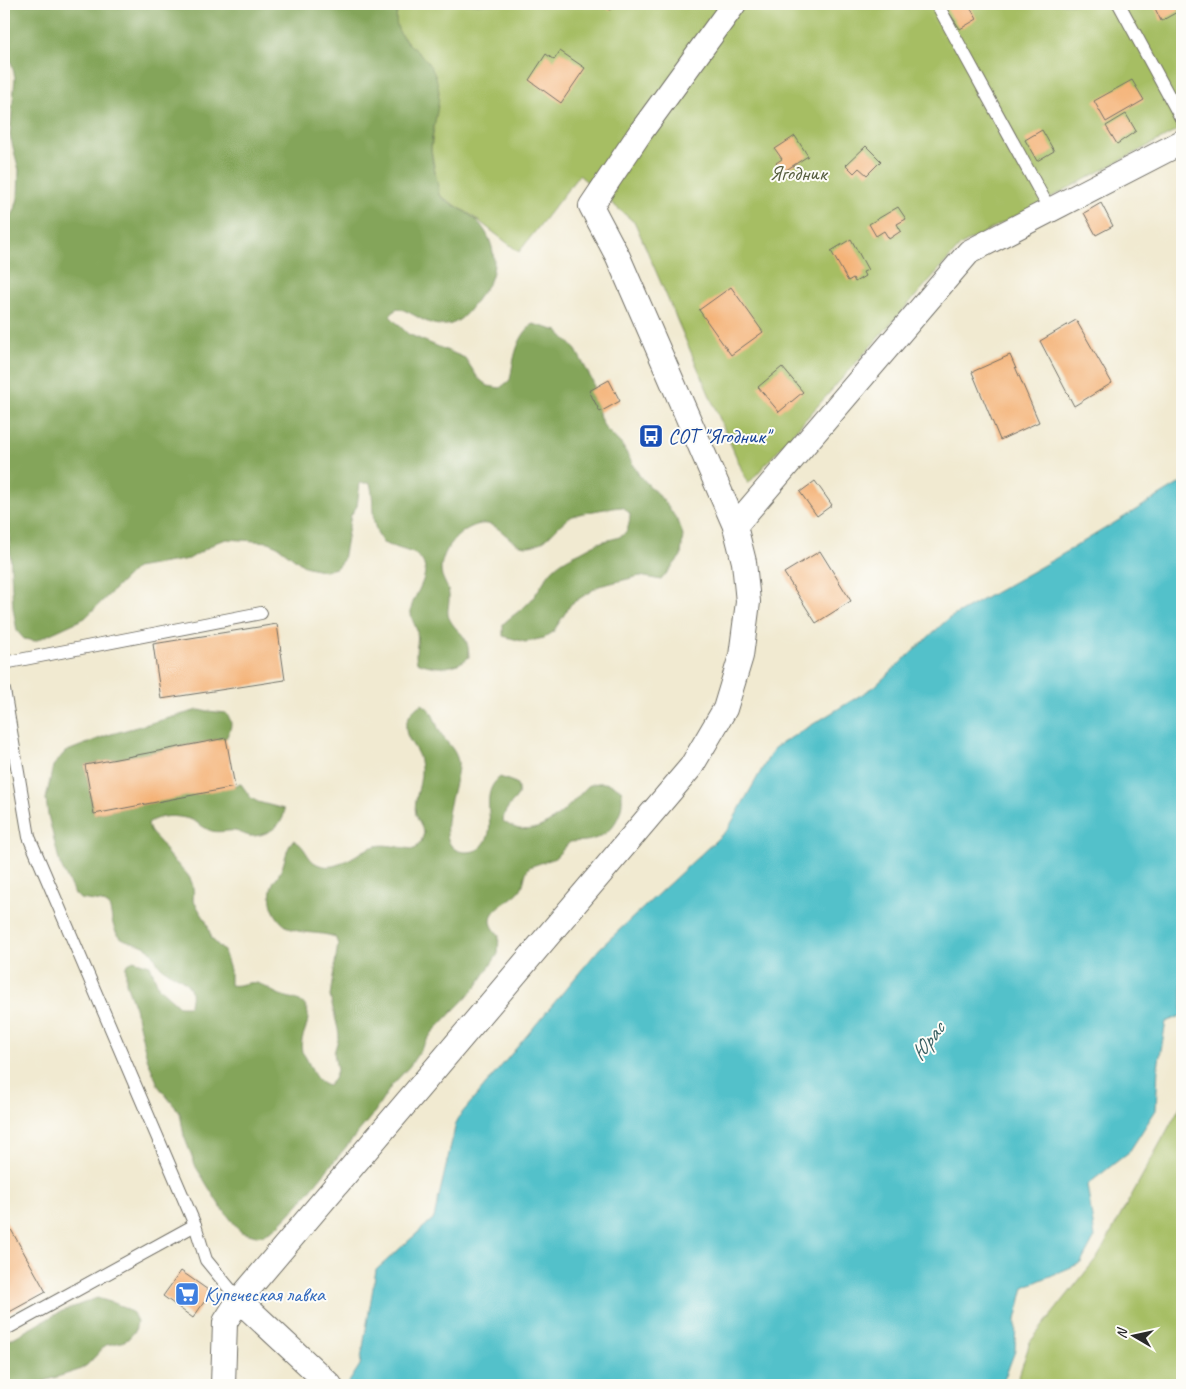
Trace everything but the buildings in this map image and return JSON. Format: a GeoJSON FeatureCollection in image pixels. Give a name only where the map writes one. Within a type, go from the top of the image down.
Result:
{"type":"FeatureCollection","features":[{"type":"Feature","properties":{"kind":"street"},"geometry":{"type":"LineString","coordinates":[[222,1385],[225,1322],[239,1300],[691,767],[725,709],[742,656],[748,602],[744,562],[735,526],[618,257],[590,206],[640,133],[734,4]]}},
{"type":"Feature","properties":{"kind":"street"},"geometry":{"type":"LineString","coordinates":[[735,526],[968,252],[1182,142]]}},
{"type":"Feature","properties":{"kind":"street"},"geometry":{"type":"LineString","coordinates":[[239,1300],[330,1385]]}},
{"type":"Feature","properties":{"kind":"lane"},"geometry":{"type":"LineString","coordinates":[[937,4],[1050,210]]}},
{"type":"Feature","properties":{"kind":"lane"},"geometry":{"type":"LineString","coordinates":[[1119,4],[1182,120]]}},
{"type":"Feature","properties":{"kind":"lane"},"geometry":{"type":"LineString","coordinates":[[4,663],[261,613]]}},
{"type":"Feature","properties":{"kind":"lane"},"geometry":{"type":"LineString","coordinates":[[4,690],[29,837],[195,1224],[206,1260],[239,1300]]}},
{"type":"Feature","properties":{"kind":"lane"},"geometry":{"type":"LineString","coordinates":[[4,1330],[195,1224]]}},
{"type":"Feature","properties":{"kind":"green space"},"geometry":{"type":"Polygon","coordinates":[[[4,4],[399,4],[396,16],[397,26],[406,41],[427,62],[437,81],[439,100],[431,150],[439,195],[478,222],[488,236],[494,263],[489,283],[468,312],[456,322],[446,325],[432,324],[397,308],[390,316],[408,334],[465,358],[478,378],[488,386],[500,388],[510,380],[519,342],[533,324],[558,331],[576,350],[593,382],[600,418],[605,428],[622,445],[639,475],[666,503],[679,523],[683,535],[681,556],[661,580],[640,576],[599,586],[571,604],[553,632],[544,638],[525,642],[503,636],[503,624],[529,603],[558,564],[595,544],[621,536],[627,529],[630,514],[623,507],[575,515],[565,521],[541,542],[528,546],[515,543],[494,526],[481,524],[474,526],[466,530],[448,547],[441,570],[449,592],[449,618],[465,638],[469,657],[457,664],[444,667],[417,662],[417,632],[411,610],[425,575],[425,567],[422,560],[415,554],[383,543],[375,528],[370,483],[360,483],[357,506],[351,515],[343,560],[336,568],[325,571],[304,566],[279,547],[269,542],[227,539],[217,542],[189,559],[136,568],[85,618],[35,641],[24,639],[17,631],[13,608],[9,532],[4,505],[4,228],[15,209],[18,198],[19,170],[10,136],[15,77],[4,35],[4,4]]]}},
{"type":"Feature","properties":{"kind":"green space","name":"Ягодник"},"geometry":{"type":"Polygon","coordinates":[[[399,4],[1182,4],[1182,128],[961,245],[748,484],[635,223],[579,175],[519,252],[471,215],[439,195],[431,149],[439,91],[414,50],[398,31],[395,21],[399,4]]]}},
{"type":"Feature","properties":{"kind":"green space"},"geometry":{"type":"Polygon","coordinates":[[[422,704],[431,713],[458,761],[458,771],[448,814],[447,828],[448,840],[454,849],[471,852],[483,845],[488,837],[490,793],[493,785],[500,777],[516,783],[518,789],[518,794],[507,809],[503,821],[516,828],[528,830],[550,822],[588,786],[597,783],[609,784],[621,790],[622,805],[620,813],[613,826],[601,836],[588,841],[570,842],[555,858],[529,867],[521,889],[493,914],[491,920],[493,927],[499,935],[498,954],[476,987],[432,1033],[409,1067],[392,1085],[374,1113],[299,1204],[277,1227],[263,1235],[256,1236],[241,1232],[220,1206],[196,1167],[184,1136],[180,1113],[159,1087],[147,1058],[135,1008],[126,983],[126,966],[133,960],[150,965],[159,988],[179,1006],[189,1006],[191,991],[184,981],[161,967],[150,950],[119,936],[114,926],[109,906],[102,902],[80,899],[74,893],[60,864],[48,815],[46,799],[53,766],[65,752],[108,735],[198,710],[226,713],[231,726],[226,738],[85,765],[94,814],[241,784],[251,798],[258,802],[284,809],[284,815],[278,825],[268,832],[256,836],[235,831],[212,831],[192,820],[178,817],[162,817],[148,823],[152,834],[191,881],[193,900],[206,921],[212,939],[224,951],[230,970],[230,985],[257,983],[278,994],[298,1000],[305,1006],[308,1018],[302,1039],[302,1052],[318,1080],[328,1086],[334,1079],[337,1070],[334,1053],[339,1036],[330,996],[338,944],[335,937],[297,931],[281,922],[272,905],[272,887],[293,840],[301,846],[313,862],[325,866],[340,864],[376,846],[385,845],[415,849],[421,842],[424,833],[415,809],[421,768],[419,756],[407,735],[406,725],[410,715],[422,704]]]}},
{"type":"Feature","properties":{"kind":"green space"},"geometry":{"type":"Polygon","coordinates":[[[1182,1103],[1182,1385],[1016,1385],[1030,1342],[1099,1255],[1182,1103]]]}},
{"type":"Feature","properties":{"kind":"green space"},"geometry":{"type":"Polygon","coordinates":[[[97,1298],[117,1304],[133,1313],[137,1322],[135,1331],[128,1339],[106,1345],[87,1365],[79,1370],[32,1385],[4,1385],[4,1343],[60,1312],[97,1298]]]}},
{"type":"Feature","properties":{"kind":"water","name":"Юрас"},"geometry":{"type":"Polygon","coordinates":[[[1182,482],[1182,1015],[1166,1022],[1158,1067],[1156,1110],[1129,1152],[1087,1185],[1095,1237],[1081,1263],[1024,1287],[1016,1320],[1015,1351],[1002,1385],[347,1385],[360,1365],[376,1270],[434,1218],[457,1119],[600,948],[728,829],[774,748],[874,687],[948,619],[1058,557],[1182,482]]]}},
{"type":"Feature","properties":{"kind":"place","name":"СОТ \"Ягодник\""},"geometry":{"type":"Point","coordinates":[651,436]}},
{"type":"Feature","properties":{"kind":"place","name":"Купеческая лавка"},"geometry":{"type":"Point","coordinates":[187,1294]}}]}
